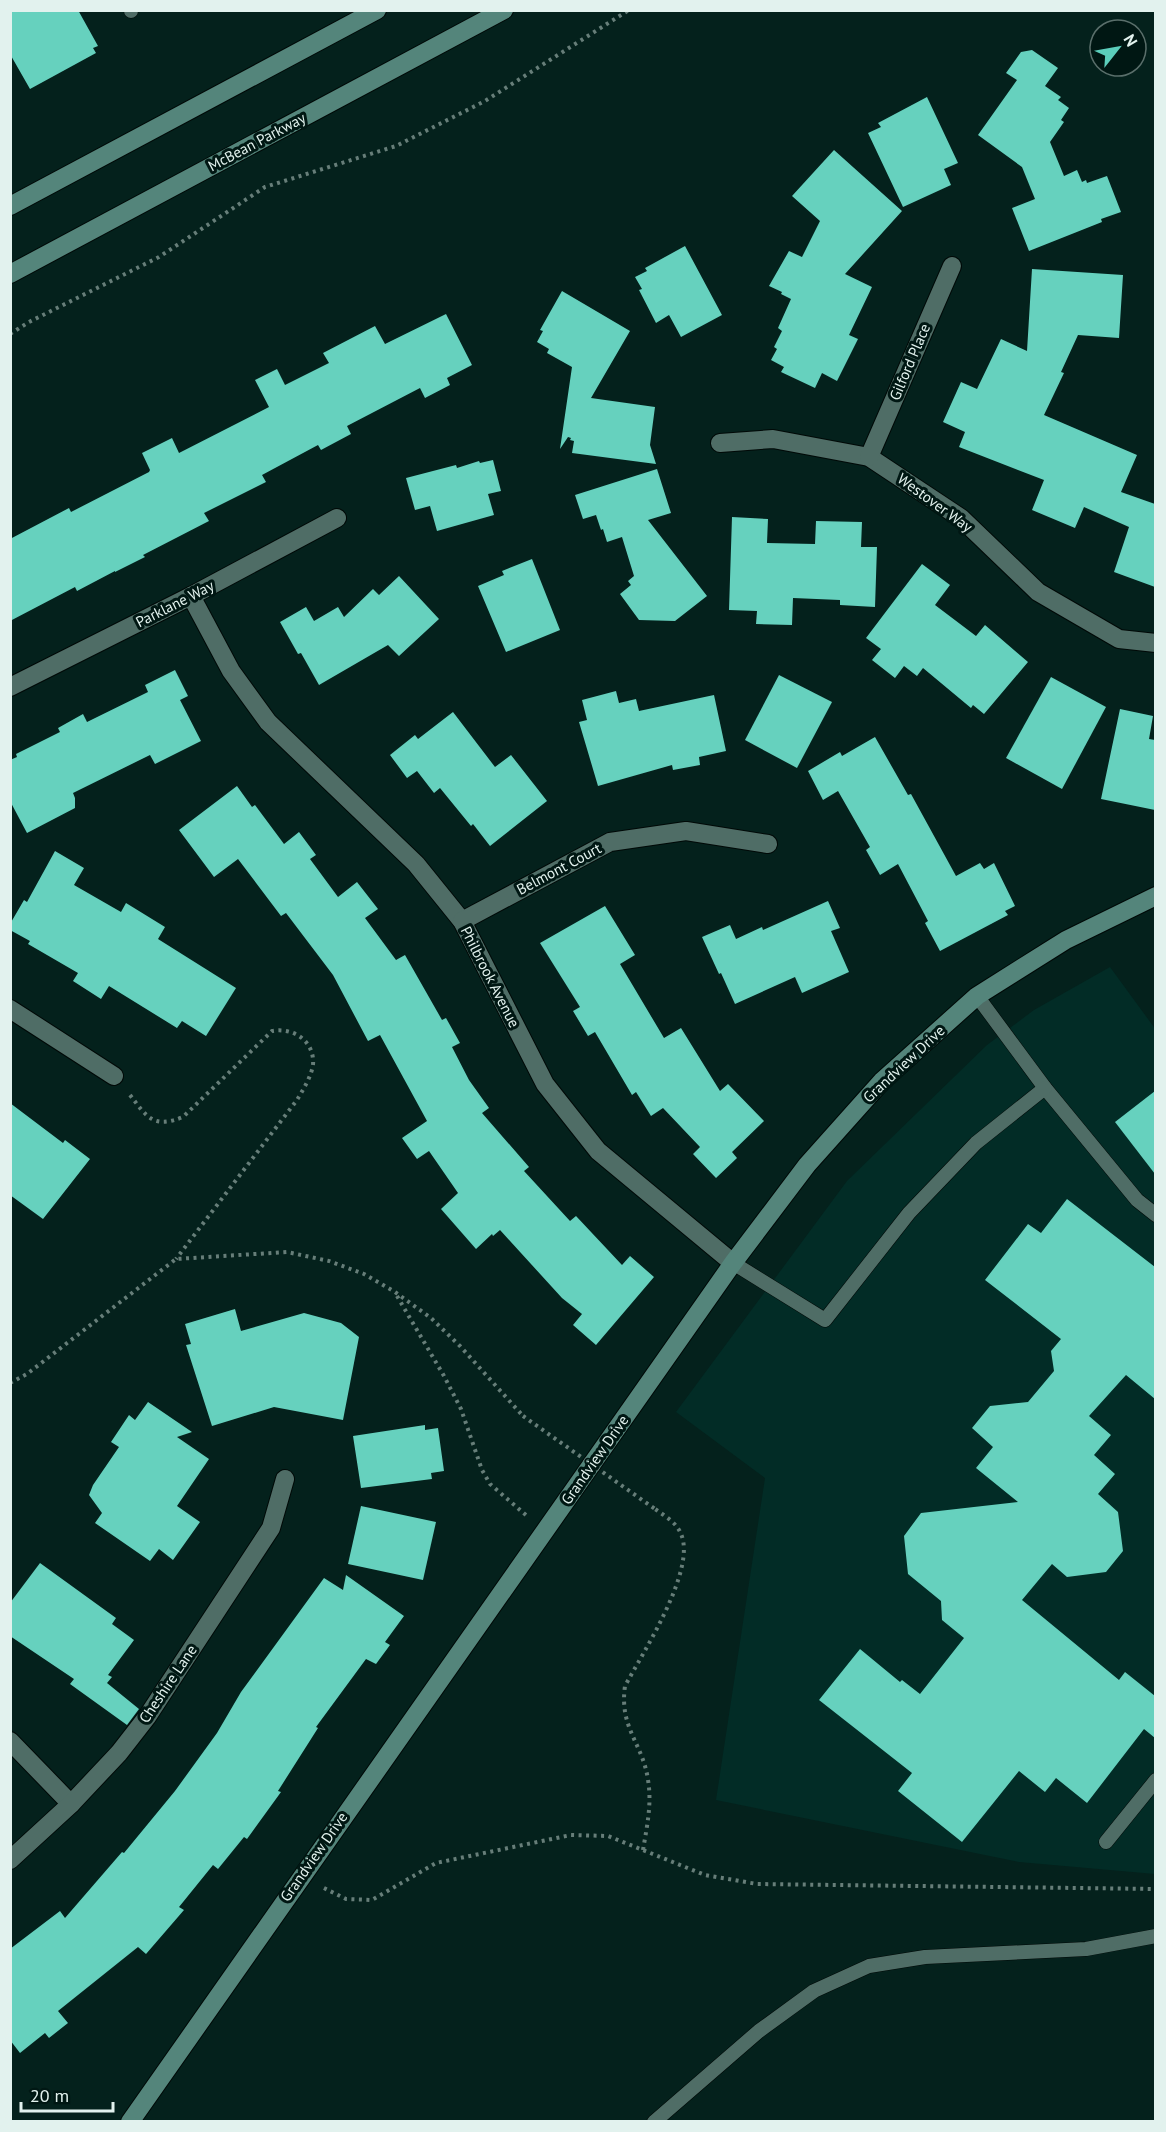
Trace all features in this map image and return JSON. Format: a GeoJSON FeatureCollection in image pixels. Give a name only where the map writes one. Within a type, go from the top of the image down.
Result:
{"type":"FeatureCollection","features":[{"type":"Feature","properties":{"kind":"street"},"geometry":{"type":"LineString","coordinates":[[10,206],[378,10]]}},
{"type":"Feature","properties":{"kind":"street","name":"McBean Parkway"},"geometry":{"type":"LineString","coordinates":[[10,274],[504,10]]}},
{"type":"Feature","properties":{"kind":"street","name":"Gilford Place"},"geometry":{"type":"LineString","coordinates":[[869,457],[952,267]]}},
{"type":"Feature","properties":{"kind":"street","name":"Westover Way"},"geometry":{"type":"LineString","coordinates":[[720,443],[773,439],[869,457],[961,518],[1038,592],[1119,639],[1155,643]]}},
{"type":"Feature","properties":{"kind":"street","name":"Parklane Way"},"geometry":{"type":"LineString","coordinates":[[10,687],[191,596],[337,518]]}},
{"type":"Feature","properties":{"kind":"street","name":"Philbrook Avenue"},"geometry":{"type":"LineString","coordinates":[[191,596],[231,671],[268,722],[416,864],[462,921],[545,1084],[598,1151],[733,1263]]}},
{"type":"Feature","properties":{"kind":"street","name":"Belmont Court"},"geometry":{"type":"LineString","coordinates":[[462,921],[610,842],[686,831],[768,844]]}},
{"type":"Feature","properties":{"kind":"street","name":"Grandview Drive"},"geometry":{"type":"LineString","coordinates":[[130,2121],[733,1263],[807,1165],[882,1081],[977,996],[1066,940],[1155,896]]}},
{"type":"Feature","properties":{"kind":"street"},"geometry":{"type":"LineString","coordinates":[[10,1009],[114,1076]]}},
{"type":"Feature","properties":{"kind":"street","name":"Cheshire Lane"},"geometry":{"type":"LineString","coordinates":[[10,1860],[71,1804],[119,1753],[147,1717],[271,1528],[285,1479]]}},
{"type":"Feature","properties":{"kind":"street"},"geometry":{"type":"LineString","coordinates":[[10,1741],[71,1804]]}},
{"type":"Feature","properties":{"kind":"lane"},"geometry":{"type":"LineString","coordinates":[[977,996],[1045,1088],[1137,1200],[1155,1215]]}},
{"type":"Feature","properties":{"kind":"lane"},"geometry":{"type":"LineString","coordinates":[[733,1263],[825,1320],[909,1213],[976,1143],[1045,1088]]}},
{"type":"Feature","properties":{"kind":"lane"},"geometry":{"type":"LineString","coordinates":[[1106,1842],[1155,1780]]}},
{"type":"Feature","properties":{"kind":"lane"},"geometry":{"type":"LineString","coordinates":[[654,2121],[759,2031],[786,2011],[814,1991],[869,1966],[925,1957],[1086,1949],[1155,1936]]}},
{"type":"Feature","properties":{"kind":"path"},"geometry":{"type":"LineString","coordinates":[[10,334],[29,322],[159,257],[266,187],[396,146],[485,101],[629,10]]}},
{"type":"Feature","properties":{"kind":"path"},"geometry":{"type":"LineString","coordinates":[[10,1383],[27,1374],[176,1259],[297,1100],[313,1066],[312,1056],[307,1045],[296,1033],[283,1029],[272,1031],[183,1117],[168,1123],[148,1118]]}},
{"type":"Feature","properties":{"kind":"path"},"geometry":{"type":"LineString","coordinates":[[176,1259],[287,1252],[329,1261],[364,1274],[395,1292],[431,1318],[523,1416],[669,1518],[681,1534],[685,1556],[671,1600],[625,1686],[623,1701],[626,1722],[642,1757],[648,1779],[650,1809],[643,1850]]}},
{"type":"Feature","properties":{"kind":"path"},"geometry":{"type":"LineString","coordinates":[[395,1292],[461,1409],[482,1470],[490,1484],[545,1531]]}},
{"type":"Feature","properties":{"kind":"path"},"geometry":{"type":"LineString","coordinates":[[302,1875],[346,1899],[372,1900],[436,1863],[571,1835],[608,1836],[705,1875],[757,1884],[1155,1889]]}},
{"type":"Feature","properties":{"kind":"shaded area"},"geometry":{"type":"Polygon","coordinates":[[[1110,967],[1156,1030],[1155,1874],[1019,1862],[716,1800],[765,1478],[676,1412],[847,1181],[987,1045],[1034,1010],[1110,967]]]}},
{"type":"Feature","properties":{"kind":"building"},"geometry":{"type":"Polygon","coordinates":[[[10,10],[78,10],[98,46],[93,48],[96,53],[30,89],[10,54],[10,10]]]}},
{"type":"Feature","properties":{"kind":"building"},"geometry":{"type":"Polygon","coordinates":[[[1032,50],[1058,68],[1045,86],[1061,97],[1058,100],[1069,108],[1061,120],[1064,122],[1050,142],[1064,176],[1077,170],[1082,182],[1086,180],[1087,183],[1107,176],[1121,212],[1029,251],[1012,208],[1035,199],[1022,167],[978,135],[1017,80],[1006,73],[1021,52],[1032,50]]]}},
{"type":"Feature","properties":{"kind":"building"},"geometry":{"type":"Polygon","coordinates":[[[927,97],[958,163],[944,169],[951,185],[903,207],[868,133],[881,127],[878,123],[927,97]]]}},
{"type":"Feature","properties":{"kind":"building"},"geometry":{"type":"Polygon","coordinates":[[[834,150],[902,211],[845,274],[872,287],[849,335],[858,339],[837,381],[822,373],[815,388],[781,372],[784,367],[771,360],[777,349],[774,347],[782,331],[778,328],[791,299],[769,286],[789,251],[802,257],[820,221],[792,196],[834,150]]]}},
{"type":"Feature","properties":{"kind":"building"},"geometry":{"type":"Polygon","coordinates":[[[685,246],[722,315],[681,337],[669,315],[656,323],[635,277],[647,271],[645,268],[685,246]]]}},
{"type":"Feature","properties":{"kind":"building"},"geometry":{"type":"Polygon","coordinates":[[[1032,269],[1123,275],[1119,338],[1078,335],[1061,372],[1064,373],[1044,415],[1137,455],[1121,492],[1155,504],[1155,587],[1114,572],[1129,527],[1084,507],[1075,528],[1032,510],[1044,480],[959,447],[965,432],[943,422],[961,382],[977,389],[1001,339],[1027,351],[1032,269]]]}},
{"type":"Feature","properties":{"kind":"building"},"geometry":{"type":"Polygon","coordinates":[[[562,291],[630,331],[591,398],[655,407],[650,445],[656,464],[572,453],[574,441],[568,437],[560,449],[572,367],[547,353],[549,349],[537,342],[543,331],[540,330],[562,291]]]}},
{"type":"Feature","properties":{"kind":"building"},"geometry":{"type":"Polygon","coordinates":[[[446,314],[472,365],[447,378],[450,385],[425,398],[420,388],[347,426],[351,434],[321,450],[318,445],[262,475],[266,482],[204,513],[209,521],[143,555],[145,557],[77,591],[75,587],[10,621],[10,539],[69,508],[71,512],[149,472],[142,453],[172,438],[179,453],[269,407],[255,380],[277,369],[285,385],[329,363],[323,353],[375,326],[385,344],[446,314]]]}},
{"type":"Feature","properties":{"kind":"building"},"geometry":{"type":"Polygon","coordinates":[[[493,460],[501,491],[488,494],[494,515],[437,531],[430,506],[415,510],[406,478],[456,465],[457,468],[479,461],[480,463],[493,460]]]}},
{"type":"Feature","properties":{"kind":"building"},"geometry":{"type":"Polygon","coordinates":[[[657,469],[671,513],[648,520],[707,596],[675,621],[639,620],[620,594],[631,585],[628,581],[634,576],[622,537],[607,542],[596,515],[583,519],[575,495],[657,469]]]}},
{"type":"Feature","properties":{"kind":"building"},"geometry":{"type":"Polygon","coordinates":[[[732,517],[768,519],[767,543],[815,544],[816,521],[862,522],[861,547],[877,547],[875,607],[840,605],[840,600],[793,598],[792,625],[756,624],[757,611],[729,610],[732,517]]]}},
{"type":"Feature","properties":{"kind":"building"},"geometry":{"type":"Polygon","coordinates":[[[532,559],[560,630],[506,652],[478,586],[504,575],[502,571],[532,559]]]}},
{"type":"Feature","properties":{"kind":"building"},"geometry":{"type":"Polygon","coordinates":[[[922,564],[950,585],[935,605],[976,636],[985,625],[1028,662],[984,714],[973,705],[971,708],[923,668],[917,676],[904,666],[895,678],[872,660],[881,649],[866,638],[922,564]]]}},
{"type":"Feature","properties":{"kind":"building"},"geometry":{"type":"Polygon","coordinates":[[[399,576],[439,619],[399,656],[388,645],[319,685],[280,622],[306,607],[314,621],[338,607],[344,617],[373,589],[379,595],[399,576]]]}},
{"type":"Feature","properties":{"kind":"building"},"geometry":{"type":"Polygon","coordinates":[[[175,670],[188,696],[180,700],[201,741],[155,764],[150,755],[73,793],[75,808],[27,833],[10,801],[10,760],[17,757],[16,754],[60,732],[58,728],[83,714],[87,722],[148,692],[145,685],[175,670]]]}},
{"type":"Feature","properties":{"kind":"building"},"geometry":{"type":"Polygon","coordinates":[[[779,675],[832,702],[797,768],[745,740],[779,675]]]}},
{"type":"Feature","properties":{"kind":"building"},"geometry":{"type":"Polygon","coordinates":[[[1051,677],[1106,707],[1062,789],[1006,758],[1051,677]]]}},
{"type":"Feature","properties":{"kind":"building"},"geometry":{"type":"Polygon","coordinates":[[[616,691],[619,703],[636,699],[639,711],[714,695],[726,751],[699,757],[700,765],[673,770],[672,765],[598,786],[579,722],[587,720],[582,700],[616,691]]]}},
{"type":"Feature","properties":{"kind":"building"},"geometry":{"type":"Polygon","coordinates":[[[1120,709],[1153,716],[1149,739],[1155,740],[1155,810],[1101,799],[1120,709]]]}},
{"type":"Feature","properties":{"kind":"building"},"geometry":{"type":"Polygon","coordinates":[[[453,712],[495,767],[511,755],[547,801],[490,846],[440,788],[434,793],[417,771],[407,778],[390,755],[415,735],[418,739],[453,712]]]}},
{"type":"Feature","properties":{"kind":"building"},"geometry":{"type":"Polygon","coordinates":[[[875,737],[908,795],[911,794],[956,876],[980,863],[984,869],[994,863],[1015,906],[1005,911],[1008,915],[940,951],[925,923],[928,921],[898,864],[880,875],[866,850],[870,847],[838,791],[823,800],[808,771],[840,752],[842,756],[875,737]]]}},
{"type":"Feature","properties":{"kind":"building"},"geometry":{"type":"Polygon","coordinates":[[[237,786],[252,807],[255,805],[284,844],[299,832],[316,855],[310,859],[338,897],[357,882],[378,909],[365,918],[396,960],[405,955],[442,1020],[446,1018],[460,1043],[452,1047],[469,1080],[489,1108],[482,1113],[529,1167],[524,1171],[570,1221],[576,1216],[622,1265],[630,1256],[654,1277],[596,1345],[573,1325],[582,1314],[562,1298],[500,1230],[493,1236],[492,1234],[476,1249],[441,1209],[458,1193],[429,1151],[417,1159],[402,1138],[427,1121],[380,1035],[368,1041],[333,975],[286,913],[281,916],[238,859],[214,877],[179,830],[237,786]]]}},
{"type":"Feature","properties":{"kind":"building"},"geometry":{"type":"Polygon","coordinates":[[[55,851],[84,868],[74,885],[121,912],[126,903],[165,927],[158,939],[236,988],[206,1036],[182,1021],[177,1028],[109,986],[101,999],[73,981],[78,973],[28,944],[30,941],[10,930],[10,924],[24,900],[27,902],[55,851]]]}},
{"type":"Feature","properties":{"kind":"building"},"geometry":{"type":"Polygon","coordinates":[[[828,901],[840,928],[831,931],[849,972],[802,993],[795,977],[735,1004],[702,937],[730,925],[736,939],[762,927],[763,930],[828,901]]]}},
{"type":"Feature","properties":{"kind":"building"},"geometry":{"type":"Polygon","coordinates":[[[605,906],[635,955],[620,964],[664,1038],[681,1028],[720,1091],[728,1084],[764,1121],[732,1152],[737,1158],[716,1178],[693,1154],[700,1147],[663,1108],[651,1116],[636,1092],[632,1095],[595,1032],[588,1036],[573,1011],[580,1007],[540,943],[605,906]]]}},
{"type":"Feature","properties":{"kind":"building"},"geometry":{"type":"Polygon","coordinates":[[[1155,1091],[1155,1174],[1115,1122],[1155,1091]]]}},
{"type":"Feature","properties":{"kind":"building"},"geometry":{"type":"Polygon","coordinates":[[[10,1103],[63,1143],[65,1140],[90,1159],[43,1219],[10,1195],[10,1103]]]}},
{"type":"Feature","properties":{"kind":"building"},"geometry":{"type":"Polygon","coordinates":[[[1067,1199],[1155,1267],[1155,1399],[1126,1375],[1089,1416],[1111,1435],[1094,1455],[1115,1474],[1098,1494],[1118,1512],[1123,1551],[1106,1572],[1067,1577],[1052,1564],[1022,1600],[1119,1680],[1125,1672],[1155,1696],[1155,1738],[1144,1729],[1087,1803],[1056,1778],[1045,1792],[1019,1771],[962,1842],[898,1791],[912,1773],[819,1700],[860,1649],[900,1682],[902,1680],[920,1694],[964,1638],[942,1620],[941,1601],[908,1574],[904,1536],[921,1513],[1018,1502],[976,1468],[993,1447],[972,1428],[990,1406],[1028,1402],[1054,1371],[1051,1351],[1061,1339],[985,1280],[1028,1224],[1041,1233],[1067,1199]]]}},
{"type":"Feature","properties":{"kind":"building"},"geometry":{"type":"Polygon","coordinates":[[[235,1309],[241,1331],[304,1313],[341,1323],[359,1337],[343,1420],[274,1407],[212,1426],[186,1345],[191,1344],[185,1324],[235,1309]]]}},
{"type":"Feature","properties":{"kind":"building"},"geometry":{"type":"Polygon","coordinates":[[[148,1402],[192,1432],[177,1437],[209,1459],[177,1506],[200,1522],[173,1560],[159,1549],[150,1561],[95,1523],[102,1513],[89,1495],[93,1485],[119,1447],[111,1442],[129,1415],[135,1420],[148,1402]]]}},
{"type":"Feature","properties":{"kind":"building"},"geometry":{"type":"Polygon","coordinates":[[[425,1425],[425,1430],[438,1428],[444,1471],[431,1473],[432,1479],[361,1488],[353,1436],[425,1425]]]}},
{"type":"Feature","properties":{"kind":"building"},"geometry":{"type":"Polygon","coordinates":[[[361,1506],[436,1522],[423,1580],[348,1564],[361,1506]]]}},
{"type":"Feature","properties":{"kind":"building"},"geometry":{"type":"Polygon","coordinates":[[[40,1563],[116,1618],[112,1624],[134,1640],[108,1675],[112,1677],[107,1683],[139,1709],[127,1725],[70,1684],[74,1679],[10,1636],[10,1603],[40,1563]]]}},
{"type":"Feature","properties":{"kind":"building"},"geometry":{"type":"Polygon","coordinates":[[[346,1575],[404,1616],[385,1642],[390,1645],[376,1664],[366,1659],[316,1727],[318,1728],[278,1791],[281,1792],[247,1839],[244,1837],[218,1869],[213,1865],[179,1907],[184,1910],[146,1954],[138,1947],[58,2011],[68,2023],[49,2038],[45,2033],[20,2053],[10,2040],[10,1949],[60,1911],[65,1918],[122,1852],[124,1853],[175,1791],[217,1733],[241,1692],[324,1578],[343,1590],[346,1575]]]}}]}
